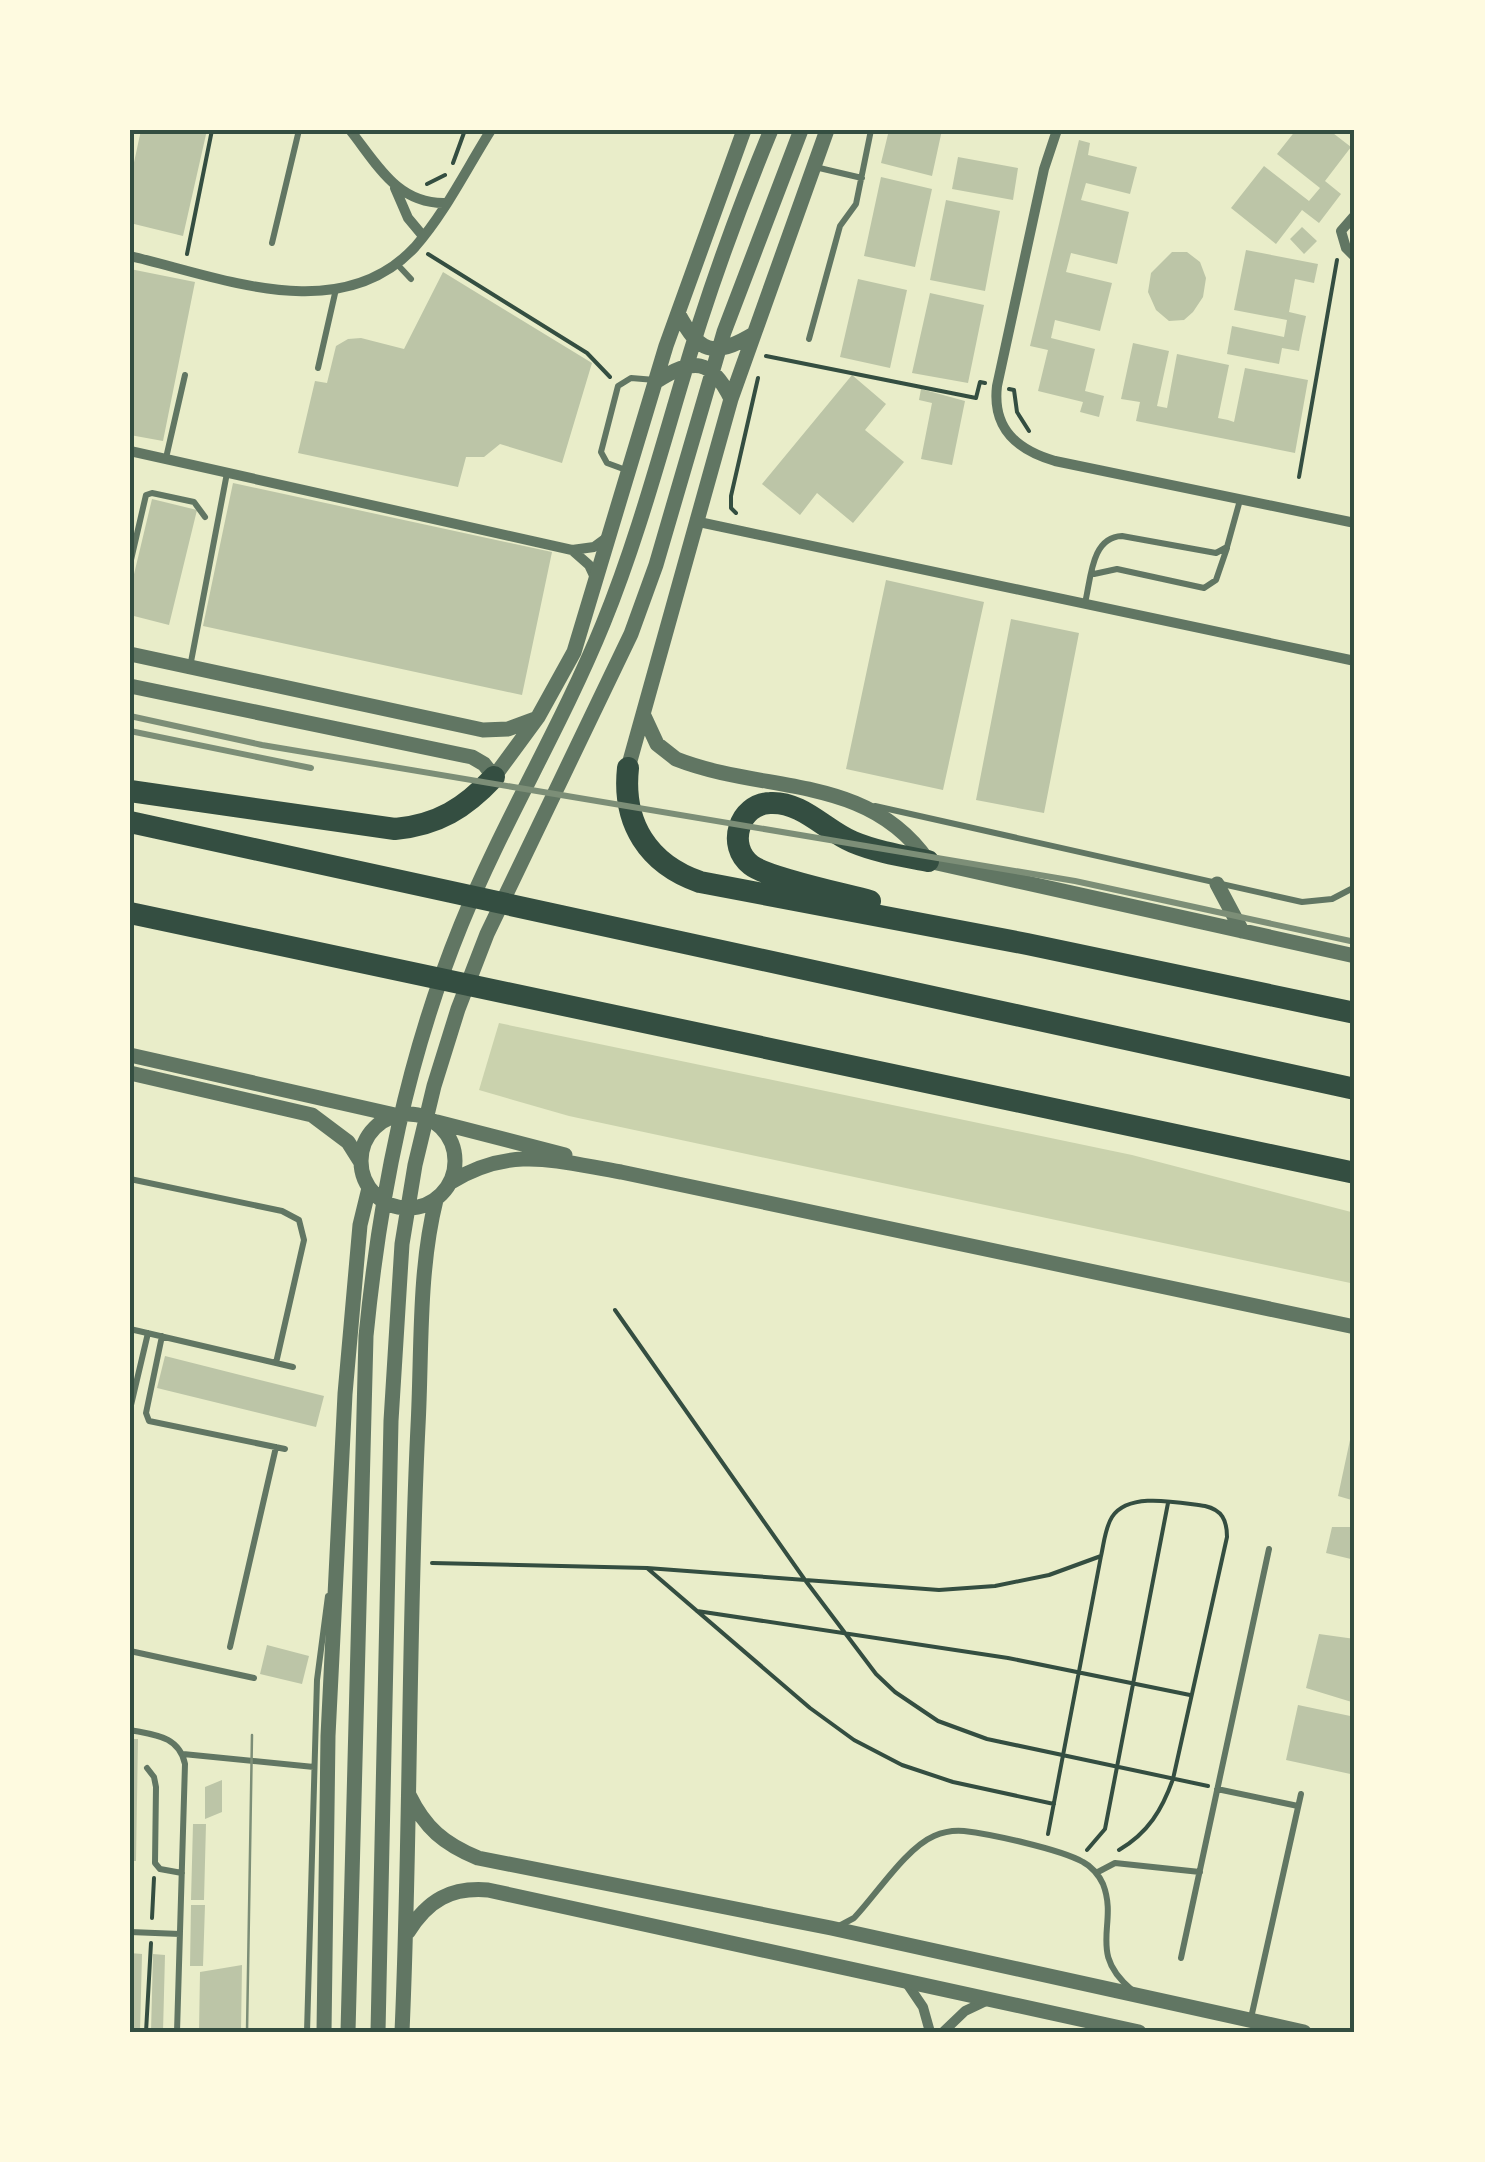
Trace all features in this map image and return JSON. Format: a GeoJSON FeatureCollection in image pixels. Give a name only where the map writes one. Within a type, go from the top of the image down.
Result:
{"type":"FeatureCollection","features":[{"type":"Feature","properties":{"kind":"highway"},"geometry":{"type":"LineString","coordinates":[[628,768],[628,805],[641,840],[667,867],[700,882],[1355,1012]]}},
{"type":"Feature","properties":{"kind":"highway"},"geometry":{"type":"LineString","coordinates":[[130,791],[395,829],[418,827],[460,810],[494,777]]}},
{"type":"Feature","properties":{"kind":"highway"},"geometry":{"type":"LineString","coordinates":[[928,861],[858,844],[832,832],[808,814],[780,804],[759,805],[750,810],[738,827],[738,848],[743,858],[760,870],[1027,944]]}},
{"type":"Feature","properties":{"kind":"highway"},"geometry":{"type":"LineString","coordinates":[[130,822],[1355,1089]]}},
{"type":"Feature","properties":{"kind":"highway"},"geometry":{"type":"LineString","coordinates":[[130,913],[1345,1171],[1355,1186]]}},
{"type":"Feature","properties":{"kind":"street"},"geometry":{"type":"LineString","coordinates":[[350,130],[395,187],[402,208],[423,236]]}},
{"type":"Feature","properties":{"kind":"street"},"geometry":{"type":"LineString","coordinates":[[130,256],[289,292],[336,289],[374,276],[396,263],[423,236],[490,130]]}},
{"type":"Feature","properties":{"kind":"street"},"geometry":{"type":"LineString","coordinates":[[130,686],[472,757],[494,777],[538,717],[574,652],[678,312],[744,130]]}},
{"type":"Feature","properties":{"kind":"street"},"geometry":{"type":"LineString","coordinates":[[348,2032],[366,1336],[374,1249],[389,1162],[409,1077],[435,994],[505,828],[604,624],[629,556],[701,320],[771,130]]}},
{"type":"Feature","properties":{"kind":"street"},"geometry":{"type":"LineString","coordinates":[[378,2032],[391,1421],[402,1244],[416,1165],[453,1024],[487,934],[601,702],[637,616],[662,547],[724,332],[800,130]]}},
{"type":"Feature","properties":{"kind":"street"},"geometry":{"type":"LineString","coordinates":[[628,768],[731,398],[827,130]]}},
{"type":"Feature","properties":{"kind":"street"},"geometry":{"type":"LineString","coordinates":[[1057,130],[1044,169],[997,386],[996,410],[1006,432],[1022,449],[1045,458],[1355,523]]}},
{"type":"Feature","properties":{"kind":"street"},"geometry":{"type":"LineString","coordinates":[[395,187],[413,198],[445,202]]}},
{"type":"Feature","properties":{"kind":"street"},"geometry":{"type":"LineString","coordinates":[[1355,215],[1341,231],[1342,240],[1355,257]]}},
{"type":"Feature","properties":{"kind":"street"},"geometry":{"type":"LineString","coordinates":[[678,312],[691,336],[706,348],[725,350],[752,335]]}},
{"type":"Feature","properties":{"kind":"street"},"geometry":{"type":"LineString","coordinates":[[657,380],[681,367],[702,365],[718,377],[731,398]]}},
{"type":"Feature","properties":{"kind":"street"},"geometry":{"type":"LineString","coordinates":[[130,452],[572,550],[594,547],[612,534]]}},
{"type":"Feature","properties":{"kind":"street"},"geometry":{"type":"LineString","coordinates":[[699,522],[1355,662]]}},
{"type":"Feature","properties":{"kind":"street"},"geometry":{"type":"LineString","coordinates":[[572,550],[589,565],[596,580]]}},
{"type":"Feature","properties":{"kind":"street"},"geometry":{"type":"LineString","coordinates":[[130,654],[483,730],[508,730],[538,717]]}},
{"type":"Feature","properties":{"kind":"street"},"geometry":{"type":"LineString","coordinates":[[644,716],[658,744],[676,760],[858,802],[891,820],[928,861],[1350,951]]}},
{"type":"Feature","properties":{"kind":"street"},"geometry":{"type":"LineString","coordinates":[[1217,884],[1242,930]]}},
{"type":"Feature","properties":{"kind":"street"},"geometry":{"type":"LineString","coordinates":[[130,1055],[394,1115],[422,1115],[622,1172]]}},
{"type":"Feature","properties":{"kind":"street"},"geometry":{"type":"LineString","coordinates":[[130,1073],[312,1115],[348,1142],[377,1197],[400,1208],[436,1200]]}},
{"type":"Feature","properties":{"kind":"street"},"geometry":{"type":"LineString","coordinates":[[360,1161],[362,1148],[374,1128],[394,1115]]}},
{"type":"Feature","properties":{"kind":"street"},"geometry":{"type":"LineString","coordinates":[[434,1121],[444,1130],[456,1155],[451,1182]]}},
{"type":"Feature","properties":{"kind":"street"},"geometry":{"type":"LineString","coordinates":[[402,2032],[411,1562],[427,1253],[436,1200],[451,1182],[476,1167],[505,1158],[536,1158],[622,1172],[1355,1326]]}},
{"type":"Feature","properties":{"kind":"street"},"geometry":{"type":"LineString","coordinates":[[324,2032],[328,1736],[345,1394],[360,1225],[369,1188]]}},
{"type":"Feature","properties":{"kind":"street"},"geometry":{"type":"LineString","coordinates":[[409,1795],[430,1831],[457,1850],[478,1858],[831,1928],[1304,2032]]}},
{"type":"Feature","properties":{"kind":"street"},"geometry":{"type":"LineString","coordinates":[[406,1935],[430,1903],[448,1893],[478,1889],[990,2000],[1096,2027],[1139,2032]]}},
{"type":"Feature","properties":{"kind":"street"},"geometry":{"type":"LineString","coordinates":[[905,1982],[922,2007],[930,2032]]}},
{"type":"Feature","properties":{"kind":"street"},"geometry":{"type":"LineString","coordinates":[[943,2032],[966,2010],[990,2000]]}},
{"type":"Feature","properties":{"kind":"lane"},"geometry":{"type":"LineString","coordinates":[[272,243],[299,130]]}},
{"type":"Feature","properties":{"kind":"lane"},"geometry":{"type":"LineString","coordinates":[[810,340],[840,226],[856,204],[871,130]]}},
{"type":"Feature","properties":{"kind":"lane"},"geometry":{"type":"LineString","coordinates":[[814,166],[862,178]]}},
{"type":"Feature","properties":{"kind":"lane"},"geometry":{"type":"LineString","coordinates":[[396,263],[411,279]]}},
{"type":"Feature","properties":{"kind":"lane"},"geometry":{"type":"LineString","coordinates":[[318,368],[336,289]]}},
{"type":"Feature","properties":{"kind":"lane"},"geometry":{"type":"LineString","coordinates":[[166,459],[185,376]]}},
{"type":"Feature","properties":{"kind":"lane"},"geometry":{"type":"LineString","coordinates":[[630,471],[602,456],[618,386],[631,378],[657,380]]}},
{"type":"Feature","properties":{"kind":"lane"},"geometry":{"type":"LineString","coordinates":[[189,668],[228,472]]}},
{"type":"Feature","properties":{"kind":"lane"},"geometry":{"type":"LineString","coordinates":[[130,564],[143,501],[149,493],[194,502],[205,517]]}},
{"type":"Feature","properties":{"kind":"lane"},"geometry":{"type":"LineString","coordinates":[[1092,574],[1117,569],[1204,588],[1220,574],[1240,498]]}},
{"type":"Feature","properties":{"kind":"lane"},"geometry":{"type":"LineString","coordinates":[[1085,606],[1099,548],[1115,536],[1210,554],[1228,547]]}},
{"type":"Feature","properties":{"kind":"lane"},"geometry":{"type":"LineString","coordinates":[[858,802],[1312,902],[1332,899],[1355,887]]}},
{"type":"Feature","properties":{"kind":"lane"},"geometry":{"type":"LineString","coordinates":[[130,1179],[282,1211],[299,1220],[304,1240],[276,1363]]}},
{"type":"Feature","properties":{"kind":"lane"},"geometry":{"type":"LineString","coordinates":[[130,1329],[293,1367]]}},
{"type":"Feature","properties":{"kind":"lane"},"geometry":{"type":"LineString","coordinates":[[130,1404],[148,1333]]}},
{"type":"Feature","properties":{"kind":"lane"},"geometry":{"type":"LineString","coordinates":[[162,1336],[146,1412],[149,1421],[285,1449]]}},
{"type":"Feature","properties":{"kind":"lane"},"geometry":{"type":"LineString","coordinates":[[230,1646],[276,1447]]}},
{"type":"Feature","properties":{"kind":"lane"},"geometry":{"type":"LineString","coordinates":[[1181,1958],[1269,1549]]}},
{"type":"Feature","properties":{"kind":"lane"},"geometry":{"type":"LineString","coordinates":[[306,2032],[321,1640],[337,1560]]}},
{"type":"Feature","properties":{"kind":"lane"},"geometry":{"type":"LineString","coordinates":[[130,1651],[254,1678]]}},
{"type":"Feature","properties":{"kind":"lane"},"geometry":{"type":"LineString","coordinates":[[130,1730],[168,1738],[183,1754],[314,1767]]}},
{"type":"Feature","properties":{"kind":"lane"},"geometry":{"type":"LineString","coordinates":[[177,2032],[183,1754]]}},
{"type":"Feature","properties":{"kind":"lane"},"geometry":{"type":"LineString","coordinates":[[146,1768],[156,1782],[155,1863],[160,1869],[182,1874]]}},
{"type":"Feature","properties":{"kind":"lane"},"geometry":{"type":"LineString","coordinates":[[1218,1788],[1298,1806]]}},
{"type":"Feature","properties":{"kind":"lane"},"geometry":{"type":"LineString","coordinates":[[1250,2020],[1301,1794]]}},
{"type":"Feature","properties":{"kind":"lane"},"geometry":{"type":"LineString","coordinates":[[831,1928],[854,1918],[923,1842],[936,1834],[964,1831],[1087,1864],[1096,1873],[1106,1897],[1105,1939],[1112,1968],[1121,1981],[1146,1997]]}},
{"type":"Feature","properties":{"kind":"lane"},"geometry":{"type":"LineString","coordinates":[[1096,1873],[1115,1864],[1200,1872]]}},
{"type":"Feature","properties":{"kind":"lane"},"geometry":{"type":"LineString","coordinates":[[130,1932],[180,1934]]}},
{"type":"Feature","properties":{"kind":"path"},"geometry":{"type":"LineString","coordinates":[[184,269],[212,130]]}},
{"type":"Feature","properties":{"kind":"path"},"geometry":{"type":"LineString","coordinates":[[419,183],[435,182],[448,172],[466,130]]}},
{"type":"Feature","properties":{"kind":"path"},"geometry":{"type":"LineString","coordinates":[[1299,477],[1342,240]]}},
{"type":"Feature","properties":{"kind":"path"},"geometry":{"type":"LineString","coordinates":[[415,246],[587,353],[618,386]]}},
{"type":"Feature","properties":{"kind":"path"},"geometry":{"type":"LineString","coordinates":[[762,365],[765,356],[976,398],[980,382],[1014,390],[1022,422],[1048,444],[1045,458]]}},
{"type":"Feature","properties":{"kind":"path"},"geometry":{"type":"LineString","coordinates":[[744,531],[746,517],[734,512],[730,502],[759,375]]}},
{"type":"Feature","properties":{"kind":"path"},"geometry":{"type":"LineString","coordinates":[[615,1310],[805,1580],[886,1683],[938,1721],[987,1739],[1218,1788]]}},
{"type":"Feature","properties":{"kind":"path"},"geometry":{"type":"LineString","coordinates":[[1076,1858],[1093,1846],[1104,1829],[1168,1502]]}},
{"type":"Feature","properties":{"kind":"path"},"geometry":{"type":"LineString","coordinates":[[1044,1850],[1101,1556],[1114,1514],[1125,1504],[1168,1502],[1215,1508],[1227,1526],[1173,1779],[1151,1824],[1133,1842],[1087,1864]]}},
{"type":"Feature","properties":{"kind":"path"},"geometry":{"type":"LineString","coordinates":[[411,1562],[647,1568],[939,1590],[995,1586],[1050,1575],[1101,1556]]}},
{"type":"Feature","properties":{"kind":"path"},"geometry":{"type":"LineString","coordinates":[[647,1568],[810,1708],[854,1740],[902,1765],[953,1782],[1054,1804]]}},
{"type":"Feature","properties":{"kind":"path"},"geometry":{"type":"LineString","coordinates":[[698,1611],[1008,1658],[1192,1695]]}},
{"type":"Feature","properties":{"kind":"green space"},"geometry":{"type":"Polygon","coordinates":[[[499,1023],[1132,1155],[1355,1213],[1355,1284],[569,1116],[479,1090],[499,1023]]]}},
{"type":"Feature","properties":{"kind":"building"},"geometry":{"type":"Polygon","coordinates":[[[141,130],[207,130],[183,236],[130,223],[130,181],[141,130]]]}},
{"type":"Feature","properties":{"kind":"building"},"geometry":{"type":"Polygon","coordinates":[[[889,130],[942,130],[932,176],[881,163],[889,130]]]}},
{"type":"Feature","properties":{"kind":"building"},"geometry":{"type":"Polygon","coordinates":[[[1296,130],[1329,130],[1351,147],[1325,181],[1341,194],[1319,223],[1302,210],[1276,244],[1231,208],[1264,166],[1309,201],[1320,188],[1277,154],[1296,130]]]}},
{"type":"Feature","properties":{"kind":"building"},"geometry":{"type":"Polygon","coordinates":[[[1079,140],[1090,143],[1088,155],[1137,167],[1130,194],[1086,183],[1081,200],[1129,212],[1117,264],[1071,253],[1066,272],[1112,283],[1100,331],[1055,320],[1051,338],[1095,349],[1085,391],[1104,396],[1099,417],[1080,412],[1083,402],[1038,391],[1048,350],[1030,346],[1079,140]]]}},
{"type":"Feature","properties":{"kind":"building"},"geometry":{"type":"Polygon","coordinates":[[[958,157],[1018,168],[1013,200],[952,189],[958,157]]]}},
{"type":"Feature","properties":{"kind":"building"},"geometry":{"type":"Polygon","coordinates":[[[881,177],[932,189],[915,267],[864,256],[881,177]]]}},
{"type":"Feature","properties":{"kind":"building"},"geometry":{"type":"Polygon","coordinates":[[[946,200],[1000,211],[985,291],[930,280],[946,200]]]}},
{"type":"Feature","properties":{"kind":"building"},"geometry":{"type":"Polygon","coordinates":[[[1302,227],[1317,241],[1304,254],[1290,239],[1302,227]]]}},
{"type":"Feature","properties":{"kind":"building"},"geometry":{"type":"Polygon","coordinates":[[[1246,250],[1318,264],[1314,283],[1295,279],[1289,312],[1306,316],[1299,351],[1282,348],[1279,364],[1227,354],[1232,326],[1284,337],[1287,320],[1234,310],[1246,250]]]}},
{"type":"Feature","properties":{"kind":"building"},"geometry":{"type":"Polygon","coordinates":[[[1172,252],[1187,252],[1200,262],[1206,278],[1203,297],[1193,312],[1184,320],[1169,321],[1156,310],[1148,292],[1151,273],[1172,252]]]}},
{"type":"Feature","properties":{"kind":"building"},"geometry":{"type":"Polygon","coordinates":[[[130,269],[195,282],[163,441],[130,435],[130,269]]]}},
{"type":"Feature","properties":{"kind":"building"},"geometry":{"type":"Polygon","coordinates":[[[443,272],[592,363],[562,463],[500,444],[484,457],[466,457],[458,487],[298,453],[315,381],[327,383],[336,346],[348,339],[361,338],[404,349],[443,272]]]}},
{"type":"Feature","properties":{"kind":"building"},"geometry":{"type":"Polygon","coordinates":[[[858,279],[907,290],[890,368],[840,357],[858,279]]]}},
{"type":"Feature","properties":{"kind":"building"},"geometry":{"type":"Polygon","coordinates":[[[930,293],[984,305],[968,383],[912,373],[930,293]]]}},
{"type":"Feature","properties":{"kind":"building"},"geometry":{"type":"Polygon","coordinates":[[[1133,343],[1169,351],[1157,406],[1167,408],[1177,354],[1229,365],[1218,418],[1234,422],[1245,368],[1308,380],[1295,453],[1136,421],[1140,402],[1121,399],[1133,343]]]}},
{"type":"Feature","properties":{"kind":"building"},"geometry":{"type":"Polygon","coordinates":[[[852,375],[886,404],[865,430],[904,462],[853,523],[817,493],[800,515],[762,484],[852,375]]]}},
{"type":"Feature","properties":{"kind":"building"},"geometry":{"type":"Polygon","coordinates":[[[921,389],[965,401],[952,465],[921,459],[932,403],[919,400],[921,389]]]}},
{"type":"Feature","properties":{"kind":"building"},"geometry":{"type":"Polygon","coordinates":[[[233,483],[552,552],[522,695],[203,626],[233,483]]]}},
{"type":"Feature","properties":{"kind":"building"},"geometry":{"type":"Polygon","coordinates":[[[152,499],[197,510],[169,625],[130,615],[130,591],[152,499]]]}},
{"type":"Feature","properties":{"kind":"building"},"geometry":{"type":"Polygon","coordinates":[[[886,580],[984,602],[943,790],[846,769],[886,580]]]}},
{"type":"Feature","properties":{"kind":"building"},"geometry":{"type":"Polygon","coordinates":[[[1011,619],[1079,633],[1044,813],[976,800],[1011,619]]]}},
{"type":"Feature","properties":{"kind":"building"},"geometry":{"type":"Polygon","coordinates":[[[165,1356],[324,1396],[316,1427],[157,1388],[165,1356]]]}},
{"type":"Feature","properties":{"kind":"building"},"geometry":{"type":"Polygon","coordinates":[[[1355,1426],[1355,1501],[1338,1496],[1355,1426]]]}},
{"type":"Feature","properties":{"kind":"building"},"geometry":{"type":"Polygon","coordinates":[[[1332,1527],[1355,1527],[1355,1560],[1326,1553],[1332,1527]]]}},
{"type":"Feature","properties":{"kind":"building"},"geometry":{"type":"Polygon","coordinates":[[[1319,1634],[1355,1639],[1355,1703],[1306,1688],[1319,1634]]]}},
{"type":"Feature","properties":{"kind":"building"},"geometry":{"type":"Polygon","coordinates":[[[267,1645],[309,1656],[302,1684],[260,1674],[267,1645]]]}},
{"type":"Feature","properties":{"kind":"building"},"geometry":{"type":"Polygon","coordinates":[[[1298,1705],[1355,1717],[1355,1775],[1286,1760],[1298,1705]]]}},
{"type":"Feature","properties":{"kind":"building"},"geometry":{"type":"Polygon","coordinates":[[[130,1739],[138,1739],[136,1861],[130,1861],[130,1739]]]}},
{"type":"Feature","properties":{"kind":"building"},"geometry":{"type":"Polygon","coordinates":[[[222,1780],[222,1812],[205,1819],[205,1787],[222,1780]]]}},
{"type":"Feature","properties":{"kind":"building"},"geometry":{"type":"Polygon","coordinates":[[[193,1824],[206,1824],[204,1900],[191,1900],[193,1824]]]}},
{"type":"Feature","properties":{"kind":"building"},"geometry":{"type":"Polygon","coordinates":[[[191,1905],[205,1905],[203,1966],[190,1966],[191,1905]]]}},
{"type":"Feature","properties":{"kind":"building"},"geometry":{"type":"Polygon","coordinates":[[[130,1953],[142,1954],[140,2032],[130,2032],[130,1953]]]}},
{"type":"Feature","properties":{"kind":"building"},"geometry":{"type":"Polygon","coordinates":[[[153,1954],[165,1955],[163,2032],[151,2032],[153,1954]]]}},
{"type":"Feature","properties":{"kind":"building"},"geometry":{"type":"Polygon","coordinates":[[[242,1965],[241,2032],[199,2032],[200,1972],[242,1965]]]}},
{"type":"Feature","properties":{"kind":"tram line"},"geometry":{"type":"LineString","coordinates":[[247,2032],[252,1735]]}},
{"type":"Feature","properties":{"kind":"railway"},"geometry":{"type":"LineString","coordinates":[[130,716],[262,745],[1075,881],[1355,942]]}},
{"type":"Feature","properties":{"kind":"railway"},"geometry":{"type":"LineString","coordinates":[[130,731],[311,768]]}}]}
